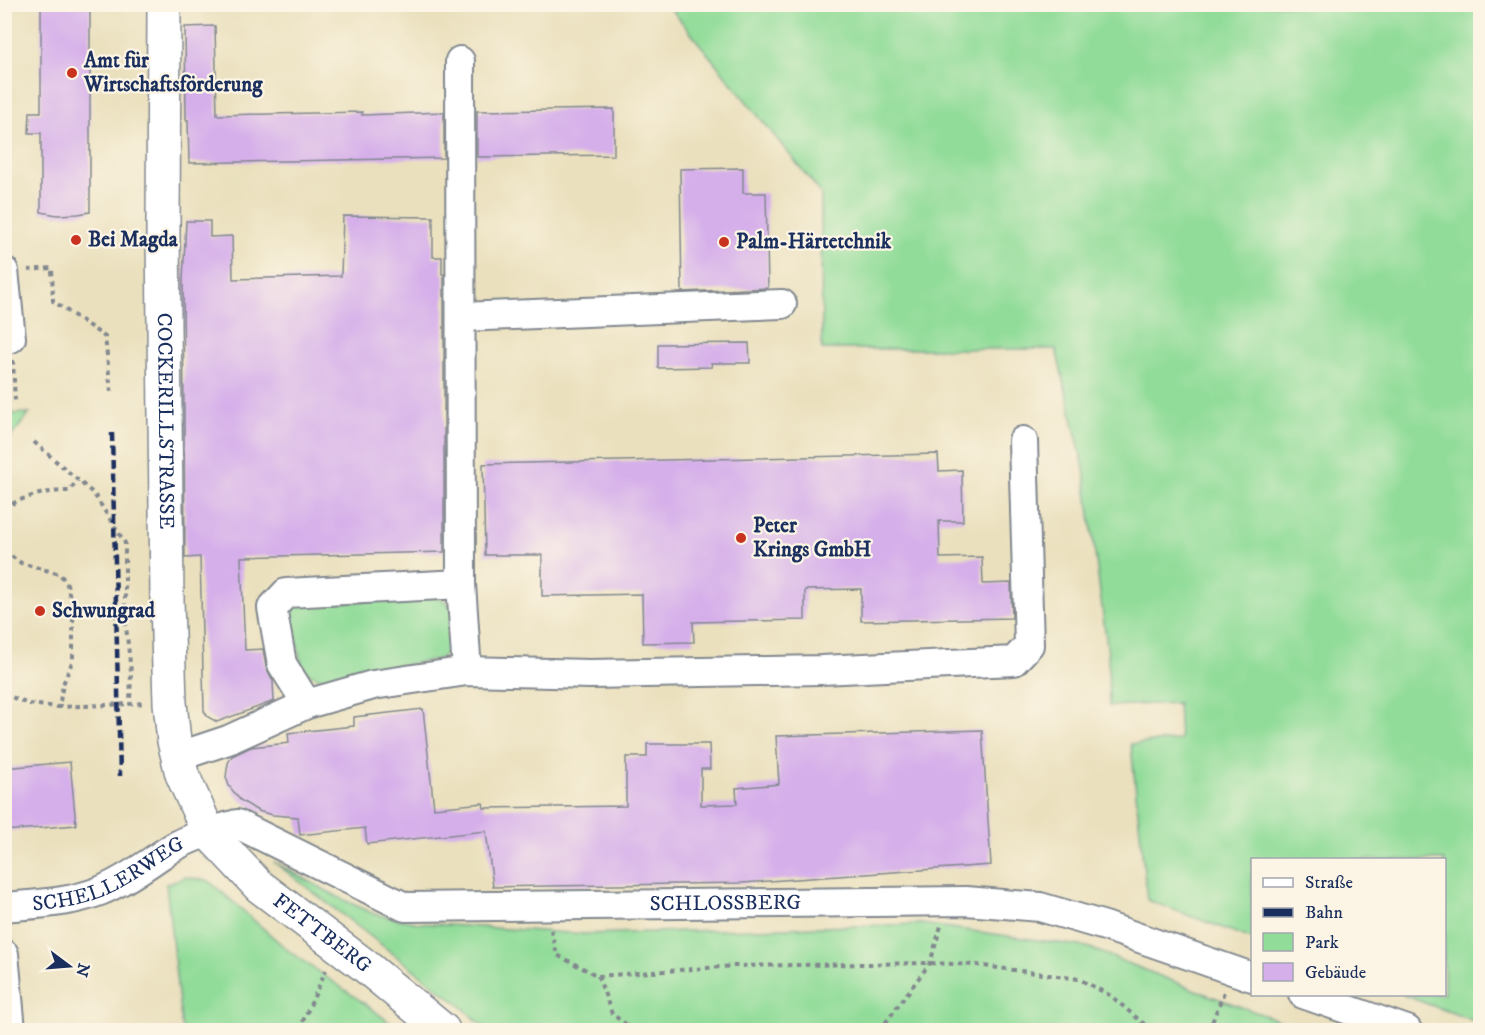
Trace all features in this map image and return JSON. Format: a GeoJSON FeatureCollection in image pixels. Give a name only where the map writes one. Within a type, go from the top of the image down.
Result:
{"type":"FeatureCollection","features":[{"type":"Feature","properties":{"kind":"main road","name":"COCKERILLSTRASSE"},"geometry":{"type":"LineString","coordinates":[[164,4],[164,389],[170,703],[177,757],[182,774],[208,832]]}},
{"type":"Feature","properties":{"kind":"main road","name":"FETTBERG"},"geometry":{"type":"LineString","coordinates":[[208,832],[259,886],[337,944],[443,1030]]}},
{"type":"Feature","properties":{"kind":"street"},"geometry":{"type":"LineString","coordinates":[[460,61],[461,584],[467,670]]}},
{"type":"Feature","properties":{"kind":"street"},"geometry":{"type":"LineString","coordinates":[[4,272],[12,349]]}},
{"type":"Feature","properties":{"kind":"street"},"geometry":{"type":"LineString","coordinates":[[460,317],[782,304]]}},
{"type":"Feature","properties":{"kind":"street"},"geometry":{"type":"LineString","coordinates":[[177,757],[228,740],[307,704],[373,685],[467,670],[590,674],[810,670],[1014,661],[1029,645],[1023,441]]}},
{"type":"Feature","properties":{"kind":"street"},"geometry":{"type":"LineString","coordinates":[[307,704],[282,664],[272,608],[286,593],[461,584]]}},
{"type":"Feature","properties":{"kind":"street","name":"SCHLOSSBERG"},"geometry":{"type":"LineString","coordinates":[[208,832],[237,824],[405,907],[966,901],[1040,907],[1105,926],[1243,974]]}},
{"type":"Feature","properties":{"kind":"street","name":"SCHELLERWEG"},"geometry":{"type":"LineString","coordinates":[[4,907],[55,903],[100,891],[130,876],[173,847],[208,832]]}},
{"type":"Feature","properties":{"kind":"street"},"geometry":{"type":"LineString","coordinates":[[4,954],[11,1030]]}},
{"type":"Feature","properties":{"kind":"street"},"geometry":{"type":"LineString","coordinates":[[1309,996],[1407,1030]]}},
{"type":"Feature","properties":{"kind":"path"},"geometry":{"type":"LineString","coordinates":[[4,272],[52,268],[52,301],[105,337],[111,393]]}},
{"type":"Feature","properties":{"kind":"path"},"geometry":{"type":"LineString","coordinates":[[12,349],[15,402]]}},
{"type":"Feature","properties":{"kind":"path"},"geometry":{"type":"LineString","coordinates":[[34,442],[94,494],[124,543],[125,617],[131,672],[130,704]]}},
{"type":"Feature","properties":{"kind":"path"},"geometry":{"type":"LineString","coordinates":[[4,508],[22,498],[47,491],[69,491],[78,480]]}},
{"type":"Feature","properties":{"kind":"path"},"geometry":{"type":"LineString","coordinates":[[4,551],[21,563],[60,574],[67,584],[73,611],[73,660],[63,684],[59,707]]}},
{"type":"Feature","properties":{"kind":"path"},"geometry":{"type":"LineString","coordinates":[[4,694],[28,704],[59,707],[170,703]]}},
{"type":"Feature","properties":{"kind":"path"},"geometry":{"type":"LineString","coordinates":[[880,1030],[930,963],[947,902]]}},
{"type":"Feature","properties":{"kind":"path"},"geometry":{"type":"LineString","coordinates":[[546,906],[557,955],[598,976],[734,966],[930,963],[977,965],[1079,979],[1111,996],[1151,1030]]}},
{"type":"Feature","properties":{"kind":"path"},"geometry":{"type":"LineString","coordinates":[[299,1030],[337,944]]}},
{"type":"Feature","properties":{"kind":"path"},"geometry":{"type":"LineString","coordinates":[[1209,1030],[1243,974]]}},
{"type":"Feature","properties":{"kind":"path"},"geometry":{"type":"LineString","coordinates":[[598,976],[612,1014],[634,1030]]}},
{"type":"Feature","properties":{"kind":"green space"},"geometry":{"type":"Polygon","coordinates":[[[668,5],[1480,5],[1480,1023],[1406,996],[1446,996],[1446,858],[1251,858],[1251,939],[1147,900],[1131,744],[1180,740],[1178,703],[1109,706],[1108,654],[1084,468],[1056,349],[822,349],[821,193],[668,5]]]}},
{"type":"Feature","properties":{"kind":"green space"},"geometry":{"type":"Polygon","coordinates":[[[30,413],[5,444],[5,414],[30,413]]]}},
{"type":"Feature","properties":{"kind":"green space"},"geometry":{"type":"Polygon","coordinates":[[[438,597],[448,603],[452,611],[453,645],[448,653],[439,659],[322,679],[309,674],[301,663],[292,615],[296,605],[438,597]]]}},
{"type":"Feature","properties":{"kind":"green space"},"geometry":{"type":"Polygon","coordinates":[[[274,862],[374,914],[419,923],[585,934],[922,924],[1087,947],[1208,995],[1306,1030],[487,1030],[461,1006],[274,862]]]}},
{"type":"Feature","properties":{"kind":"green space"},"geometry":{"type":"Polygon","coordinates":[[[186,877],[209,881],[290,952],[400,1030],[182,1030],[166,884],[186,877]]]}},
{"type":"Feature","properties":{"kind":"building"},"geometry":{"type":"Polygon","coordinates":[[[41,4],[90,4],[90,212],[57,215],[41,212],[41,133],[29,133],[30,112],[41,112],[41,4]]]}},
{"type":"Feature","properties":{"kind":"building"},"geometry":{"type":"Polygon","coordinates":[[[215,26],[217,115],[362,112],[362,115],[444,112],[444,158],[189,163],[185,27],[215,26]]]}},
{"type":"Feature","properties":{"kind":"building"},"geometry":{"type":"Polygon","coordinates":[[[614,109],[614,155],[477,157],[477,111],[614,109]]]}},
{"type":"Feature","properties":{"kind":"building","name":"Palm-Härtetchnik"},"geometry":{"type":"Polygon","coordinates":[[[743,168],[743,193],[766,193],[768,288],[682,292],[680,169],[743,168]]]}},
{"type":"Feature","properties":{"kind":"building"},"geometry":{"type":"Polygon","coordinates":[[[343,216],[433,217],[433,257],[442,257],[442,274],[444,274],[444,552],[241,557],[245,650],[263,649],[266,667],[273,681],[274,701],[217,722],[208,717],[204,711],[200,557],[185,558],[183,280],[186,221],[210,221],[210,237],[232,236],[233,279],[341,276],[343,216]]]}},
{"type":"Feature","properties":{"kind":"building"},"geometry":{"type":"Polygon","coordinates":[[[749,343],[750,363],[711,363],[712,367],[658,368],[658,344],[749,343]]]}},
{"type":"Feature","properties":{"kind":"building","name":"Peter Krings GmbH"},"geometry":{"type":"Polygon","coordinates":[[[938,454],[939,471],[962,470],[963,521],[939,521],[940,558],[982,557],[983,584],[1011,583],[1012,618],[861,621],[861,589],[805,590],[805,620],[693,622],[694,642],[643,643],[642,594],[542,596],[542,555],[485,555],[483,464],[938,454]]]}},
{"type":"Feature","properties":{"kind":"building"},"geometry":{"type":"Polygon","coordinates":[[[423,709],[434,808],[483,803],[484,808],[626,806],[626,757],[647,757],[647,744],[709,744],[710,769],[701,769],[701,805],[737,804],[736,788],[779,784],[776,736],[982,730],[991,865],[742,883],[493,887],[486,831],[367,844],[365,828],[300,835],[298,817],[258,811],[240,800],[229,786],[226,777],[228,763],[232,756],[251,747],[289,743],[288,733],[354,726],[354,717],[423,709]]]}},
{"type":"Feature","properties":{"kind":"building"},"geometry":{"type":"Polygon","coordinates":[[[70,762],[76,825],[4,831],[4,768],[70,762]]]}},
{"type":"Feature","properties":{"kind":"railway"},"geometry":{"type":"LineString","coordinates":[[112,433],[120,776]]}},
{"type":"Feature","properties":{"kind":"place","name":"Amt für Wirtschaftsförderung"},"geometry":{"type":"Point","coordinates":[72,73]}},
{"type":"Feature","properties":{"kind":"place","name":"Bei Magda"},"geometry":{"type":"Point","coordinates":[76,240]}},
{"type":"Feature","properties":{"kind":"place","name":"Palm-Härtetchnik"},"geometry":{"type":"Point","coordinates":[724,242]}},
{"type":"Feature","properties":{"kind":"place","name":"Peter Krings GmbH"},"geometry":{"type":"Point","coordinates":[741,538]}},
{"type":"Feature","properties":{"kind":"place","name":"Schwungrad"},"geometry":{"type":"Point","coordinates":[40,611]}}]}
